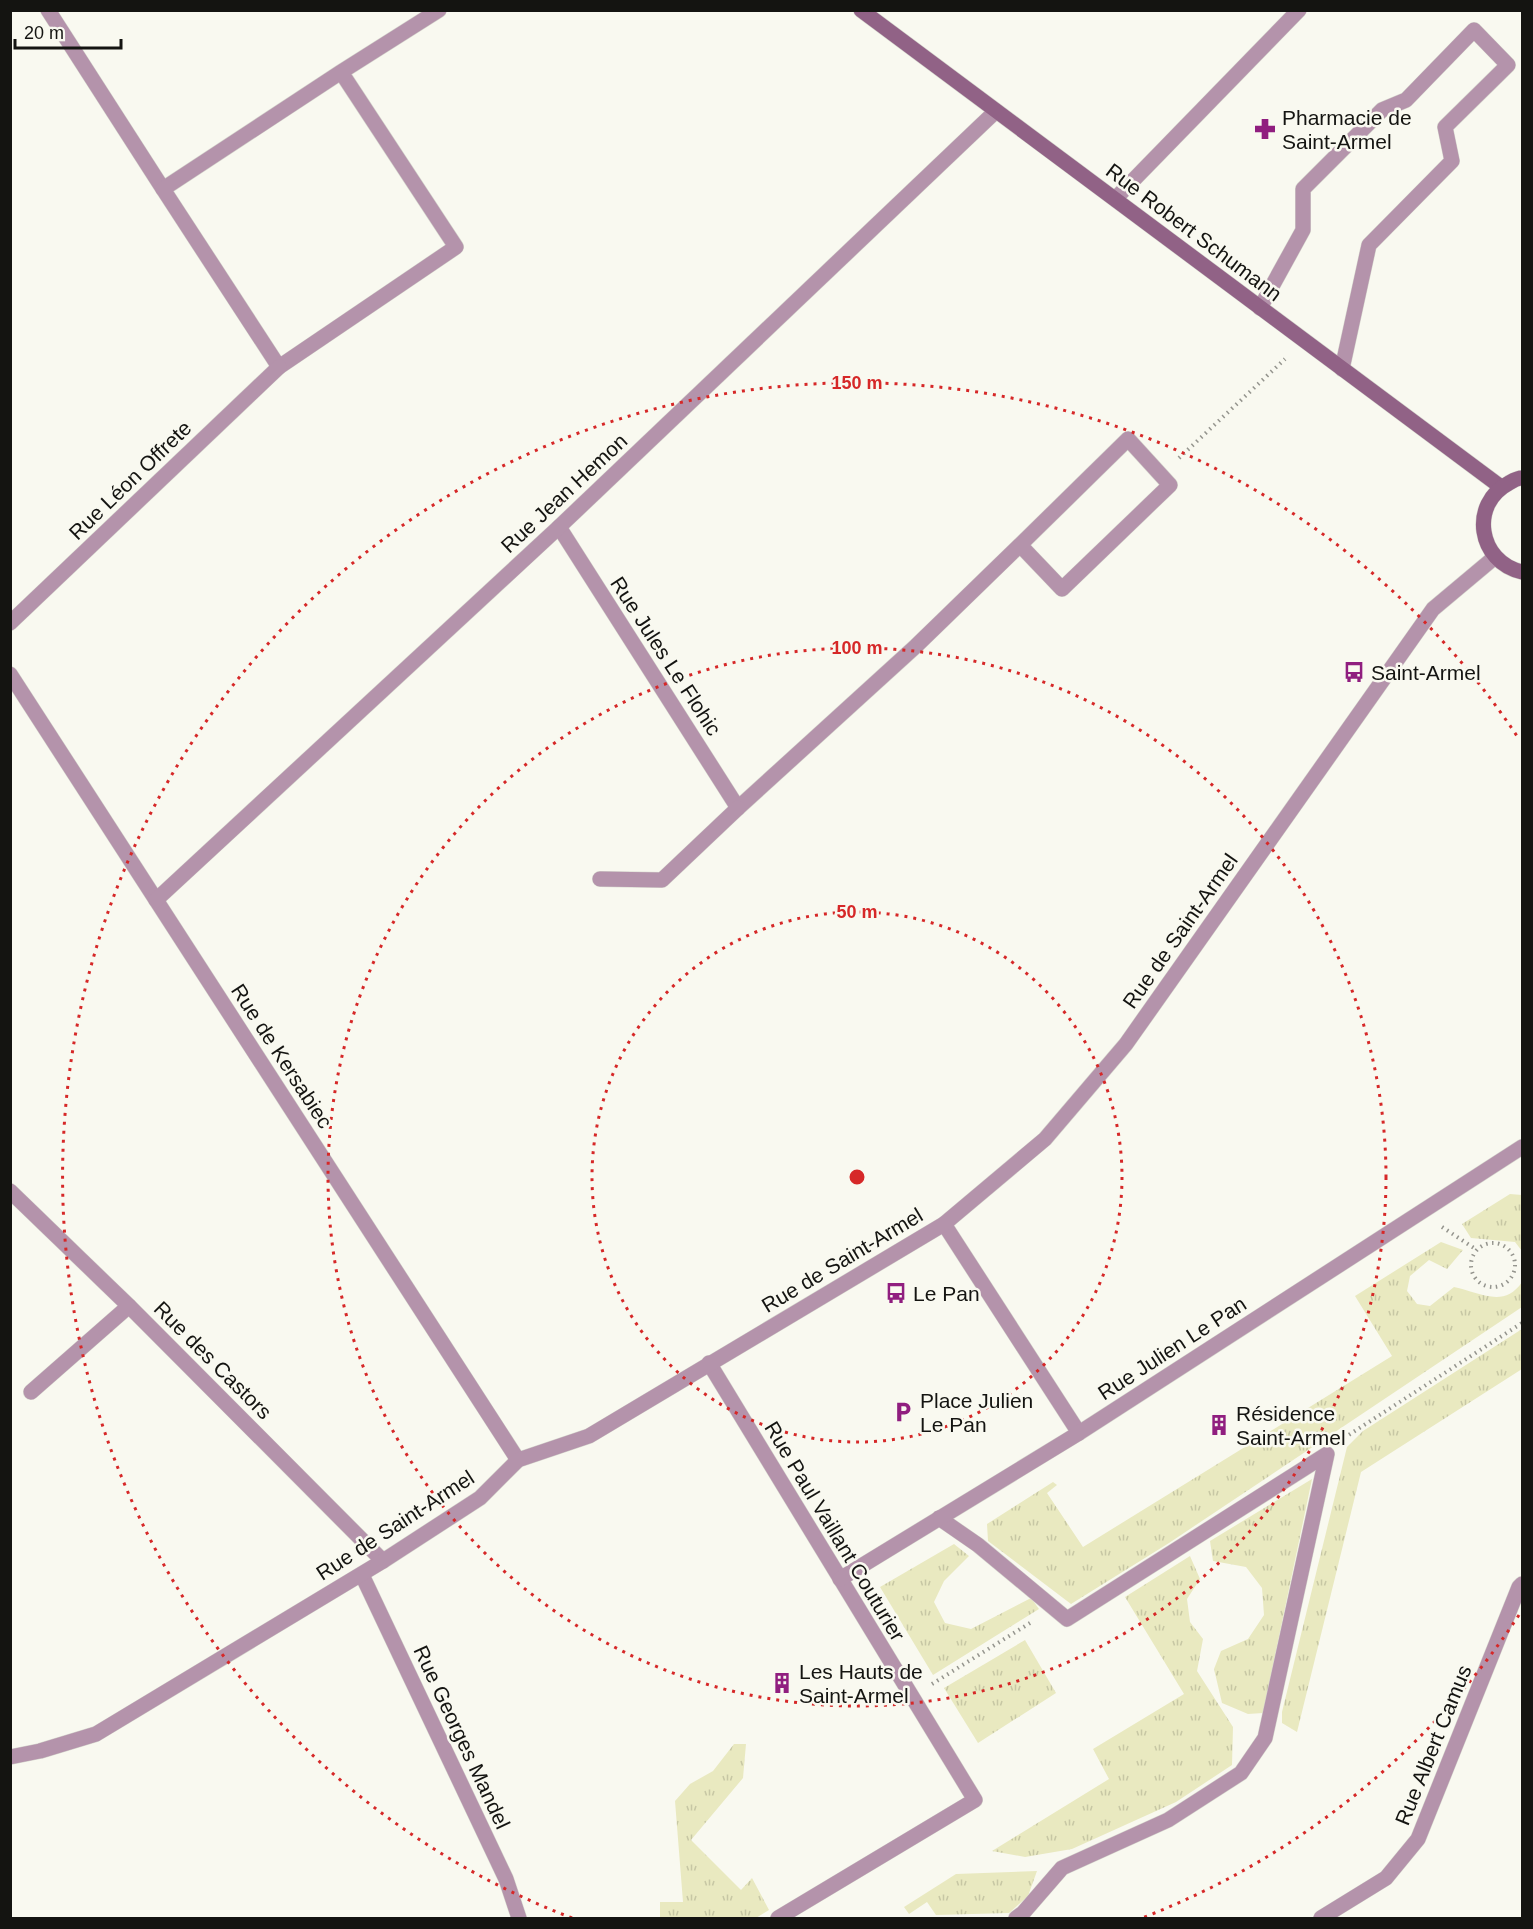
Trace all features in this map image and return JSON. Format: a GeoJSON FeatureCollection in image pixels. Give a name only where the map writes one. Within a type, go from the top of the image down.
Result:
{"type":"FeatureCollection","features":[{"type":"Feature","properties":{"kind":"street"},"geometry":{"type":"LineString","coordinates":[[48,10],[279,367]]}},
{"type":"Feature","properties":{"kind":"street"},"geometry":{"type":"LineString","coordinates":[[163,189],[439,10]]}},
{"type":"Feature","properties":{"kind":"street","name":"Rue Robert Schumann"},"geometry":{"type":"LineString","coordinates":[[861,10],[1501,487]]}},
{"type":"Feature","properties":{"kind":"street"},"geometry":{"type":"LineString","coordinates":[[1114,200],[1299,10]]}},
{"type":"Feature","properties":{"kind":"street"},"geometry":{"type":"LineString","coordinates":[[1260,308],[1303,230],[1304,189],[1382,110],[1406,100],[1474,30],[1508,65],[1445,127],[1452,161],[1369,245],[1342,369]]}},
{"type":"Feature","properties":{"kind":"street","name":"Rue Léon Offrete"},"geometry":{"type":"LineString","coordinates":[[10,623],[279,367],[456,247],[341,72]]}},
{"type":"Feature","properties":{"kind":"street","name":"Rue Jean Hemon"},"geometry":{"type":"LineString","coordinates":[[156,900],[559,527],[996,111]]}},
{"type":"Feature","properties":{"kind":"street"},"geometry":{"type":"LineString","coordinates":[[600,879],[662,880],[738,807],[916,646],[1128,439],[1170,485],[1062,588],[1020,545]]}},
{"type":"Feature","properties":{"kind":"street"},"geometry":{"type":"LineString","coordinates":[[1522,478],[1501,487],[1488,502],[1483,521],[1485,541],[1495,557],[1504,566],[1522,572]]}},
{"type":"Feature","properties":{"kind":"street","name":"Rue Jules Le Flohic"},"geometry":{"type":"LineString","coordinates":[[559,527],[738,807]]}},
{"type":"Feature","properties":{"kind":"street","name":"Rue de Saint-Armel"},"geometry":{"type":"LineString","coordinates":[[10,1757],[40,1751],[96,1734],[362,1575],[480,1498],[518,1460],[589,1436],[944,1224],[1045,1139],[1126,1044],[1433,609],[1495,557]]}},
{"type":"Feature","properties":{"kind":"street","name":"Rue de Kersabiec"},"geometry":{"type":"LineString","coordinates":[[10,674],[518,1460]]}},
{"type":"Feature","properties":{"kind":"street","name":"Rue Julien Le Pan"},"geometry":{"type":"LineString","coordinates":[[840,1579],[1079,1433],[1521,1152]]}},
{"type":"Feature","properties":{"kind":"street","name":"Rue des Castors"},"geometry":{"type":"LineString","coordinates":[[10,1191],[129,1306],[383,1561]]}},
{"type":"Feature","properties":{"kind":"street"},"geometry":{"type":"LineString","coordinates":[[944,1224],[1079,1433]]}},
{"type":"Feature","properties":{"kind":"street"},"geometry":{"type":"LineString","coordinates":[[31,1392],[129,1306]]}},
{"type":"Feature","properties":{"kind":"street","name":"Rue Paul Vaillant Couturier"},"geometry":{"type":"LineString","coordinates":[[708,1363],[975,1800],[778,1918]]}},
{"type":"Feature","properties":{"kind":"street"},"geometry":{"type":"LineString","coordinates":[[939,1518],[978,1545],[1067,1619],[1327,1454]]}},
{"type":"Feature","properties":{"kind":"street"},"geometry":{"type":"LineString","coordinates":[[1016,1918],[1062,1868],[1168,1820],[1241,1773],[1266,1738],[1327,1454]]}},
{"type":"Feature","properties":{"kind":"street","name":"Rue Georges Mandel"},"geometry":{"type":"LineString","coordinates":[[362,1575],[506,1879],[519,1918]]}},
{"type":"Feature","properties":{"kind":"street","name":"Rue Albert Camus"},"geometry":{"type":"LineString","coordinates":[[1321,1918],[1386,1878],[1419,1839],[1522,1584]]}},
{"type":"Feature","properties":{"kind":"path"},"geometry":{"type":"LineString","coordinates":[[1161,475],[1282,364],[1300,338]]}},
{"type":"Feature","properties":{"kind":"path"},"geometry":{"type":"LineString","coordinates":[[1421,1214],[1478,1251]]}},
{"type":"Feature","properties":{"kind":"path"},"geometry":{"type":"LineString","coordinates":[[1489,1244],[1497,1244],[1509,1250],[1515,1263],[1507,1282],[1494,1287],[1486,1286],[1474,1278],[1471,1264],[1478,1251],[1489,1244]]}},
{"type":"Feature","properties":{"kind":"path"},"geometry":{"type":"LineString","coordinates":[[1327,1454],[1341,1439],[1522,1323]]}},
{"type":"Feature","properties":{"kind":"path"},"geometry":{"type":"LineString","coordinates":[[912,1696],[1054,1608]]}},
{"type":"Feature","properties":{"kind":"green space"},"geometry":{"type":"Polygon","coordinates":[[[1510,1194],[1522,1195],[1522,1251],[1515,1242],[1471,1238],[1462,1224],[1510,1194]]]}},
{"type":"Feature","properties":{"kind":"green space"},"geometry":{"type":"Polygon","coordinates":[[[1441,1242],[1463,1250],[1447,1269],[1429,1260],[1410,1276],[1407,1291],[1417,1304],[1430,1306],[1454,1287],[1499,1297],[1515,1290],[1522,1282],[1522,1307],[1169,1543],[1071,1604],[988,1541],[987,1524],[1053,1482],[1057,1485],[1047,1493],[1083,1547],[1392,1356],[1355,1296],[1441,1242]]]}},
{"type":"Feature","properties":{"kind":"green space"},"geometry":{"type":"Polygon","coordinates":[[[1522,1329],[1522,1369],[1361,1472],[1297,1732],[1282,1723],[1282,1712],[1347,1447],[1363,1431],[1522,1329]]]}},
{"type":"Feature","properties":{"kind":"green space"},"geometry":{"type":"Polygon","coordinates":[[[1312,1479],[1263,1713],[1248,1714],[1222,1703],[1214,1669],[1221,1651],[1248,1639],[1264,1615],[1262,1588],[1246,1567],[1213,1561],[1210,1541],[1312,1479]]]}},
{"type":"Feature","properties":{"kind":"green space"},"geometry":{"type":"Polygon","coordinates":[[[954,1544],[969,1556],[944,1581],[934,1602],[945,1623],[971,1629],[1031,1598],[1039,1609],[933,1675],[880,1587],[954,1544]]]}},
{"type":"Feature","properties":{"kind":"green space"},"geometry":{"type":"Polygon","coordinates":[[[1190,1556],[1200,1579],[1187,1599],[1190,1622],[1203,1639],[1197,1671],[1233,1727],[1232,1765],[1176,1802],[1072,1849],[1025,1857],[992,1851],[1109,1779],[1093,1749],[1184,1694],[1125,1597],[1190,1556]]]}},
{"type":"Feature","properties":{"kind":"green space"},"geometry":{"type":"Polygon","coordinates":[[[1025,1640],[1056,1693],[978,1743],[944,1688],[1025,1640]]]}},
{"type":"Feature","properties":{"kind":"green space"},"geometry":{"type":"Polygon","coordinates":[[[734,1744],[746,1744],[743,1778],[691,1840],[741,1890],[752,1878],[769,1910],[756,1918],[660,1918],[660,1902],[683,1902],[675,1801],[690,1784],[713,1771],[734,1744]]]}},
{"type":"Feature","properties":{"kind":"green space"},"geometry":{"type":"Polygon","coordinates":[[[1037,1871],[1028,1896],[1009,1913],[936,1915],[927,1902],[909,1914],[904,1907],[956,1874],[1037,1871]]]}},
{"type":"Feature","properties":{"kind":"place","name":"Pharmacie de Saint-Armel"},"geometry":{"type":"Point","coordinates":[1265,129]}},
{"type":"Feature","properties":{"kind":"place","name":"Saint-Armel"},"geometry":{"type":"Point","coordinates":[1354,672]}},
{"type":"Feature","properties":{"kind":"place","name":"Le Pan"},"geometry":{"type":"Point","coordinates":[896,1293]}},
{"type":"Feature","properties":{"kind":"place","name":"Place Julien Le Pan"},"geometry":{"type":"Point","coordinates":[903,1412]}},
{"type":"Feature","properties":{"kind":"place","name":"Résidence Saint-Armel"},"geometry":{"type":"Point","coordinates":[1219,1425]}},
{"type":"Feature","properties":{"kind":"place","name":"Les Hauts de Saint-Armel"},"geometry":{"type":"Point","coordinates":[782,1683]}}]}
